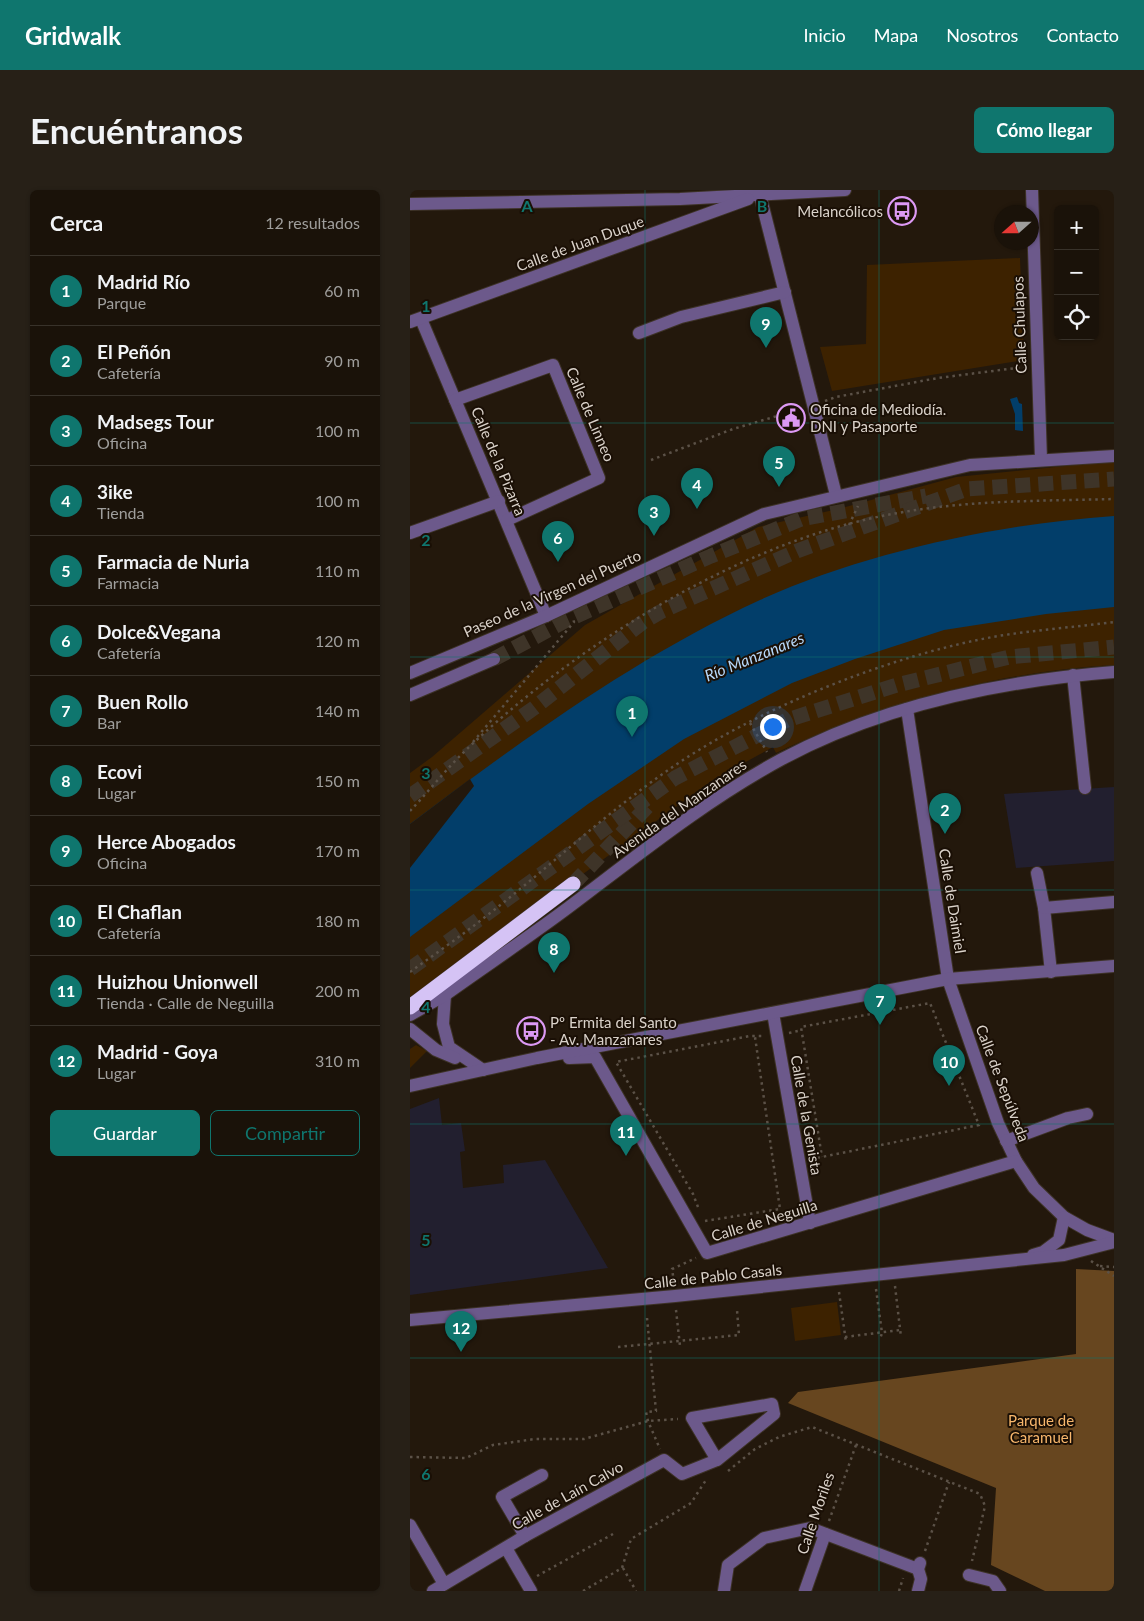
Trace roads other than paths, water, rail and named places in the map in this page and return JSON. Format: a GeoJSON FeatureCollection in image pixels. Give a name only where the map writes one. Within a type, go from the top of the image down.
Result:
{"type":"FeatureCollection","features":[{"type":"Feature","properties":{"kind":"highway"},"geometry":{"type":"LineString","coordinates":[[410,1007],[573,884]]}},
{"type":"Feature","properties":{"kind":"street"},"geometry":{"type":"LineString","coordinates":[[410,204],[845,190]]}},
{"type":"Feature","properties":{"kind":"street","name":"Calle Chulapos"},"geometry":{"type":"LineString","coordinates":[[1032,190],[1041,459]]}},
{"type":"Feature","properties":{"kind":"street"},"geometry":{"type":"LineString","coordinates":[[765,192],[785,292],[836,495]]}},
{"type":"Feature","properties":{"kind":"street","name":"Calle de Juan Duque"},"geometry":{"type":"LineString","coordinates":[[415,320],[765,192]]}},
{"type":"Feature","properties":{"kind":"street"},"geometry":{"type":"LineString","coordinates":[[639,333],[681,317],[785,292]]}},
{"type":"Feature","properties":{"kind":"street","name":"Calle de la Pizarra"},"geometry":{"type":"LineString","coordinates":[[415,320],[456,400],[546,616]]}},
{"type":"Feature","properties":{"kind":"street","name":"Calle de Linneo"},"geometry":{"type":"LineString","coordinates":[[456,400],[553,365],[599,478],[507,520]]}},
{"type":"Feature","properties":{"kind":"street","name":"Paseo de la Virgen del Puerto"},"geometry":{"type":"LineString","coordinates":[[410,673],[546,616],[764,514],[970,464],[1114,456]]}},
{"type":"Feature","properties":{"kind":"street"},"geometry":{"type":"LineString","coordinates":[[410,533],[499,501]]}},
{"type":"Feature","properties":{"kind":"street"},"geometry":{"type":"LineString","coordinates":[[410,695],[494,659]]}},
{"type":"Feature","properties":{"kind":"street","name":"Avenida del Manzanares"},"geometry":{"type":"LineString","coordinates":[[410,1015],[446,995],[732,788],[783,759],[834,735],[907,709],[1012,684],[1073,675],[1114,672]]}},
{"type":"Feature","properties":{"kind":"street"},"geometry":{"type":"LineString","coordinates":[[1073,675],[1085,788]]}},
{"type":"Feature","properties":{"kind":"street","name":"Calle de Daimiel"},"geometry":{"type":"LineString","coordinates":[[907,709],[948,979]]}},
{"type":"Feature","properties":{"kind":"street"},"geometry":{"type":"LineString","coordinates":[[1037,873],[1044,908],[1051,972]]}},
{"type":"Feature","properties":{"kind":"street"},"geometry":{"type":"LineString","coordinates":[[1044,908],[1114,902]]}},
{"type":"Feature","properties":{"kind":"street"},"geometry":{"type":"LineString","coordinates":[[410,1086],[537,1058],[948,979],[1114,966]]}},
{"type":"Feature","properties":{"kind":"street","name":"Calle de Sepúlveda"},"geometry":{"type":"LineString","coordinates":[[948,979],[958,1013],[1006,1141],[1016,1161],[1034,1188],[1064,1217],[1087,1230],[1114,1241]]}},
{"type":"Feature","properties":{"kind":"street"},"geometry":{"type":"LineString","coordinates":[[446,995],[442,1024],[449,1047],[483,1070]]}},
{"type":"Feature","properties":{"kind":"street","name":"Calle de la Genista"},"geometry":{"type":"LineString","coordinates":[[772,1013],[810,1223]]}},
{"type":"Feature","properties":{"kind":"street"},"geometry":{"type":"LineString","coordinates":[[410,1029],[436,1050],[483,1070]]}},
{"type":"Feature","properties":{"kind":"street","name":"Calle de Neguilla"},"geometry":{"type":"LineString","coordinates":[[537,1058],[595,1058],[707,1253],[1016,1161]]}},
{"type":"Feature","properties":{"kind":"street"},"geometry":{"type":"LineString","coordinates":[[1006,1141],[1068,1118],[1087,1114]]}},
{"type":"Feature","properties":{"kind":"street"},"geometry":{"type":"LineString","coordinates":[[1059,1240],[1064,1217]]}},
{"type":"Feature","properties":{"kind":"street"},"geometry":{"type":"LineString","coordinates":[[1074,1251],[1085,1239],[1087,1230]]}},
{"type":"Feature","properties":{"kind":"street","name":"Calle de Pablo Casals"},"geometry":{"type":"LineString","coordinates":[[1019,1260],[1043,1252],[1072,1231],[1087,1230]]}},
{"type":"Feature","properties":{"kind":"street","name":"Calle de Pablo Casals"},"geometry":{"type":"LineString","coordinates":[[410,1320],[675,1296],[1064,1255],[1114,1241]]}},
{"type":"Feature","properties":{"kind":"street"},"geometry":{"type":"LineString","coordinates":[[772,1404],[774,1414],[717,1460],[692,1418],[772,1404]]}},
{"type":"Feature","properties":{"kind":"street","name":"Calle de Laín Calvo"},"geometry":{"type":"LineString","coordinates":[[433,1591],[525,1536],[664,1460],[682,1474],[717,1460]]}},
{"type":"Feature","properties":{"kind":"street"},"geometry":{"type":"LineString","coordinates":[[525,1536],[502,1497],[542,1474]]}},
{"type":"Feature","properties":{"kind":"street"},"geometry":{"type":"LineString","coordinates":[[410,1525],[444,1584]]}},
{"type":"Feature","properties":{"kind":"street"},"geometry":{"type":"LineString","coordinates":[[724,1591],[728,1565],[764,1538],[810,1528],[919,1566],[921,1579],[918,1591]]}},
{"type":"Feature","properties":{"kind":"street","name":"Calle Moriles"},"geometry":{"type":"LineString","coordinates":[[805,1591],[825,1534]]}},
{"type":"Feature","properties":{"kind":"street"},"geometry":{"type":"LineString","coordinates":[[506,1548],[529,1587]]}},
{"type":"Feature","properties":{"kind":"street"},"geometry":{"type":"LineString","coordinates":[[969,1575],[993,1581],[1000,1591]]}},
{"type":"Feature","properties":{"kind":"water"},"geometry":{"type":"Polygon","coordinates":[[[1017,397],[1019,403],[1022,404],[1023,431],[1015,430],[1015,414],[1010,399],[1017,397]]]}},
{"type":"Feature","properties":{"kind":"water","name":"Río Manzanares"},"geometry":{"type":"Polygon","coordinates":[[[1114,516],[1114,607],[1046,614],[944,630],[855,659],[792,683],[684,739],[588,804],[410,937],[410,824],[536,732],[623,674],[713,623],[760,600],[844,568],[888,554],[979,533],[1070,520],[1114,516]]]}},
{"type":"Feature","properties":{"kind":"tunnel"},"geometry":{"type":"LineString","coordinates":[[410,796],[534,708],[643,622],[662,611],[797,551],[967,489],[1114,479]]}},
{"type":"Feature","properties":{"kind":"tunnel"},"geometry":{"type":"LineString","coordinates":[[494,659],[565,621],[711,556],[801,519],[926,496]]}},
{"type":"Feature","properties":{"kind":"tunnel"},"geometry":{"type":"LineString","coordinates":[[410,969],[675,778],[787,720],[897,685],[1009,657],[1114,647]]}},
{"type":"Feature","properties":{"kind":"tunnel"},"geometry":{"type":"LineString","coordinates":[[573,884],[650,804]]}},
{"type":"Feature","properties":{"kind":"place","name":"Melancólicos"},"geometry":{"type":"Point","coordinates":[902,211]}},
{"type":"Feature","properties":{"kind":"place","name":"Herce Abogados"},"geometry":{"type":"Point","coordinates":[766,348]}},
{"type":"Feature","properties":{"kind":"place","name":"Oficina de Mediodía. DNI y Pasaporte"},"geometry":{"type":"Point","coordinates":[791,418]}},
{"type":"Feature","properties":{"kind":"place","name":"Farmacia de Nuria"},"geometry":{"type":"Point","coordinates":[779,487]}},
{"type":"Feature","properties":{"kind":"place","name":"3ike"},"geometry":{"type":"Point","coordinates":[697,509]}},
{"type":"Feature","properties":{"kind":"place","name":"Madsegs Tour"},"geometry":{"type":"Point","coordinates":[654,536]}},
{"type":"Feature","properties":{"kind":"place","name":"Dolce&Vegana"},"geometry":{"type":"Point","coordinates":[558,562]}},
{"type":"Feature","properties":{"kind":"place","name":"Madrid Río"},"geometry":{"type":"Point","coordinates":[632,737]}},
{"type":"Feature","properties":{"kind":"place","name":"El Peñón"},"geometry":{"type":"Point","coordinates":[945,834]}},
{"type":"Feature","properties":{"kind":"place","name":"Ecovi"},"geometry":{"type":"Point","coordinates":[554,973]}},
{"type":"Feature","properties":{"kind":"place","name":"Buen Rollo"},"geometry":{"type":"Point","coordinates":[880,1025]}},
{"type":"Feature","properties":{"kind":"place","name":"Pº Ermita del Santo - Av. Manzanares"},"geometry":{"type":"Point","coordinates":[531,1031]}},
{"type":"Feature","properties":{"kind":"place","name":"El Chaflan"},"geometry":{"type":"Point","coordinates":[949,1086]}},
{"type":"Feature","properties":{"kind":"place","name":"Huizhou Unionwell"},"geometry":{"type":"Point","coordinates":[626,1156]}},
{"type":"Feature","properties":{"kind":"place","name":"Madrid - Goya"},"geometry":{"type":"Point","coordinates":[461,1352]}},
{"type":"Feature","properties":{"kind":"park label","name":"Parque de Caramuel"},"geometry":{"type":"Point","coordinates":[1041,1428]}}]}
